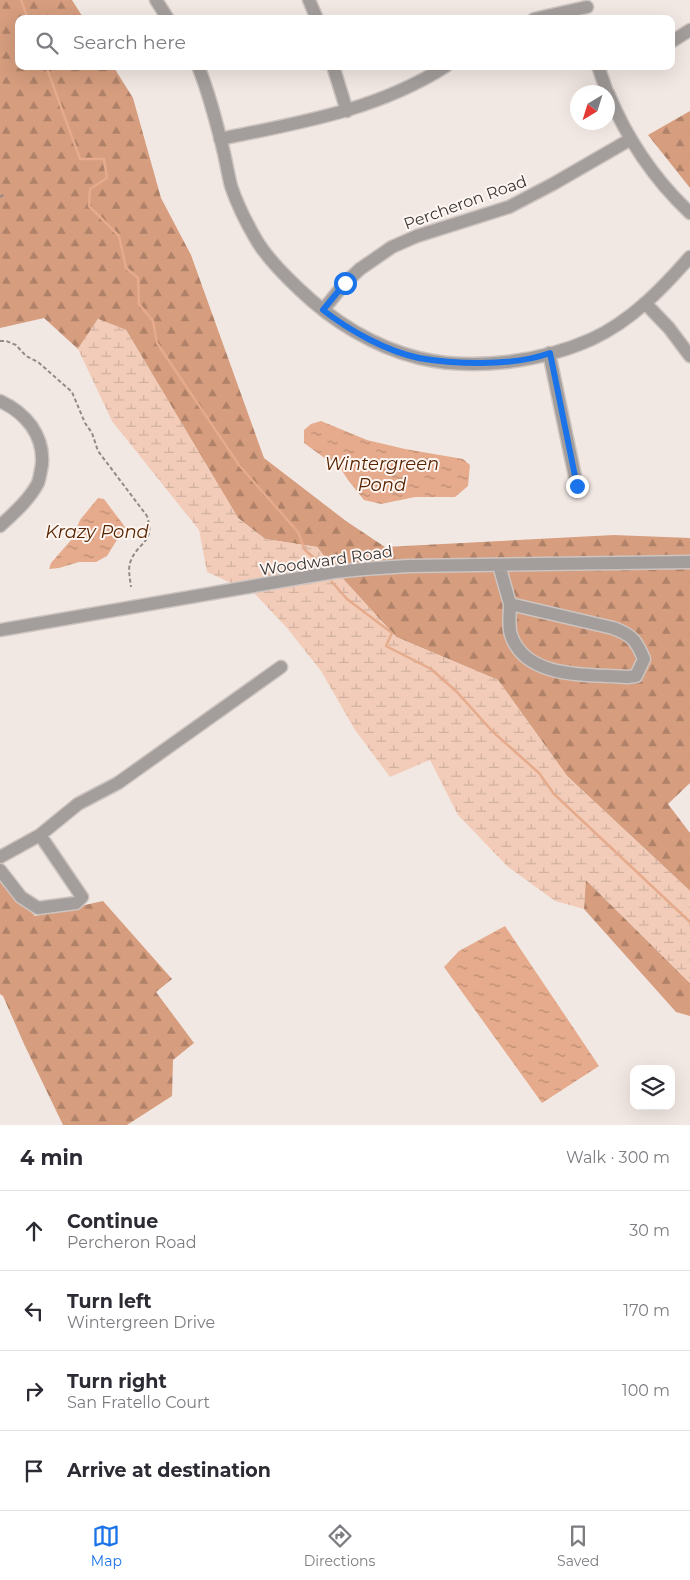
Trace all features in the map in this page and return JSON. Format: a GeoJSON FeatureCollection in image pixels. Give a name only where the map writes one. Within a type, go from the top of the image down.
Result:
{"type":"FeatureCollection","features":[{"type":"Feature","properties":{"kind":"street"},"geometry":{"type":"LineString","coordinates":[[156,0],[165,15]]}},
{"type":"Feature","properties":{"kind":"street"},"geometry":{"type":"LineString","coordinates":[[309,0],[315,15]]}},
{"type":"Feature","properties":{"kind":"street"},"geometry":{"type":"LineString","coordinates":[[553,15],[587,8]]}},
{"type":"Feature","properties":{"kind":"street"},"geometry":{"type":"LineString","coordinates":[[675,39],[690,30]]}},
{"type":"Feature","properties":{"kind":"street"},"geometry":{"type":"LineString","coordinates":[[199,70],[232,186],[257,241],[277,268],[308,298],[340,322],[383,345],[419,358],[457,363],[499,363],[536,358],[592,339],[616,325],[664,287],[690,257]]}},
{"type":"Feature","properties":{"kind":"street"},"geometry":{"type":"LineString","coordinates":[[334,70],[347,111]]}},
{"type":"Feature","properties":{"kind":"street"},"geometry":{"type":"LineString","coordinates":[[220,139],[310,121],[347,111],[416,84],[439,70]]}},
{"type":"Feature","properties":{"kind":"street"},"geometry":{"type":"LineString","coordinates":[[603,70],[606,85]]}},
{"type":"Feature","properties":{"kind":"street"},"geometry":{"type":"LineString","coordinates":[[615,112],[631,139],[669,194],[690,213]]}},
{"type":"Feature","properties":{"kind":"street","name":"Percheron Road"},"geometry":{"type":"LineString","coordinates":[[323,310],[360,268],[392,247],[417,236],[509,207],[631,139]]}},
{"type":"Feature","properties":{"kind":"street"},"geometry":{"type":"LineString","coordinates":[[645,303],[669,328],[690,356]]}},
{"type":"Feature","properties":{"kind":"street"},"geometry":{"type":"LineString","coordinates":[[550,353],[577,486]]}},
{"type":"Feature","properties":{"kind":"street"},"geometry":{"type":"LineString","coordinates":[[0,401],[12,407],[29,422],[40,441],[42,455],[38,481],[32,492],[23,504],[0,526]]}},
{"type":"Feature","properties":{"kind":"street","name":"Woodward Road"},"geometry":{"type":"LineString","coordinates":[[0,630],[334,572],[364,569],[408,566],[690,562]]}},
{"type":"Feature","properties":{"kind":"street"},"geometry":{"type":"LineString","coordinates":[[499,565],[510,604],[510,633],[523,656],[541,667],[562,672],[636,676],[644,659],[636,641],[626,632],[510,604]]}},
{"type":"Feature","properties":{"kind":"street"},"geometry":{"type":"LineString","coordinates":[[0,857],[40,835],[78,804],[118,783],[281,667]]}},
{"type":"Feature","properties":{"kind":"street"},"geometry":{"type":"LineString","coordinates":[[0,870],[21,898],[38,908],[76,903],[82,897],[40,835]]}},
{"type":"Feature","properties":{"kind":"path"},"geometry":{"type":"LineString","coordinates":[[0,197],[5,194]]}},
{"type":"Feature","properties":{"kind":"path"},"geometry":{"type":"LineString","coordinates":[[0,341],[16,345],[26,356],[38,362],[72,392],[85,423],[92,433],[98,451],[147,516],[150,535],[130,562],[130,587]]}},
{"type":"Feature","properties":{"kind":"green space"},"geometry":{"type":"Polygon","coordinates":[[[0,0],[72,0],[81,15],[15,15],[15,70],[116,70],[133,98],[161,198],[191,255],[264,458],[346,521],[385,547],[614,535],[690,538],[690,783],[668,804],[690,833],[690,891],[567,776],[498,680],[396,637],[334,569],[317,547],[265,539],[238,518],[126,330],[98,319],[78,349],[44,318],[0,328],[0,0]]]}},
{"type":"Feature","properties":{"kind":"green space"},"geometry":{"type":"Polygon","coordinates":[[[690,111],[690,188],[648,135],[690,111]]]}},
{"type":"Feature","properties":{"kind":"green space"},"geometry":{"type":"Polygon","coordinates":[[[98,319],[126,330],[238,518],[265,539],[317,547],[334,569],[396,637],[498,680],[567,776],[690,891],[690,983],[586,880],[584,909],[555,901],[507,866],[458,815],[430,760],[390,777],[355,730],[321,671],[287,628],[255,594],[207,572],[199,530],[112,421],[78,349],[98,319]]]}},
{"type":"Feature","properties":{"kind":"green space"},"geometry":{"type":"Polygon","coordinates":[[[0,879],[35,916],[103,901],[172,979],[156,992],[194,1043],[173,1060],[172,1096],[127,1125],[63,1125],[3,996],[0,994],[0,879]]]}},
{"type":"Feature","properties":{"kind":"green space"},"geometry":{"type":"Polygon","coordinates":[[[585,879],[690,983],[690,1016],[676,1012],[584,909],[585,879]]]}},
{"type":"Feature","properties":{"kind":"water","name":"Wintergreen Pond"},"geometry":{"type":"Polygon","coordinates":[[[321,421],[367,440],[463,459],[470,465],[468,486],[455,497],[415,497],[381,504],[364,500],[339,466],[304,443],[304,430],[311,424],[321,421]]]}},
{"type":"Feature","properties":{"kind":"water","name":"Krazy Pond"},"geometry":{"type":"Polygon","coordinates":[[[98,498],[104,499],[125,527],[107,556],[96,562],[79,562],[49,569],[51,563],[72,539],[80,520],[98,498]]]}},
{"type":"Feature","properties":{"kind":"water"},"geometry":{"type":"Polygon","coordinates":[[[505,926],[599,1066],[542,1103],[444,967],[459,951],[505,926]]]}},
{"type":"Feature","properties":{"kind":"waterway"},"geometry":{"type":"LineString","coordinates":[[21,0],[27,15]]}},
{"type":"Feature","properties":{"kind":"waterway"},"geometry":{"type":"LineString","coordinates":[[47,70],[80,159],[104,159],[107,178],[90,189],[89,206],[119,236],[126,268],[138,278],[139,304],[153,321],[157,343],[239,465],[298,532],[305,550],[321,564]]}},
{"type":"Feature","properties":{"kind":"waterway"},"geometry":{"type":"LineString","coordinates":[[332,582],[347,599],[392,633],[386,646],[431,669],[457,692],[492,731],[539,773],[554,794],[690,922]]}},
{"type":"Feature","properties":{"kind":"route"},"geometry":{"type":"LineString","coordinates":[[345,283],[323,310],[366,337],[419,358],[457,363],[499,363],[536,358],[550,353],[577,486]]}}]}
